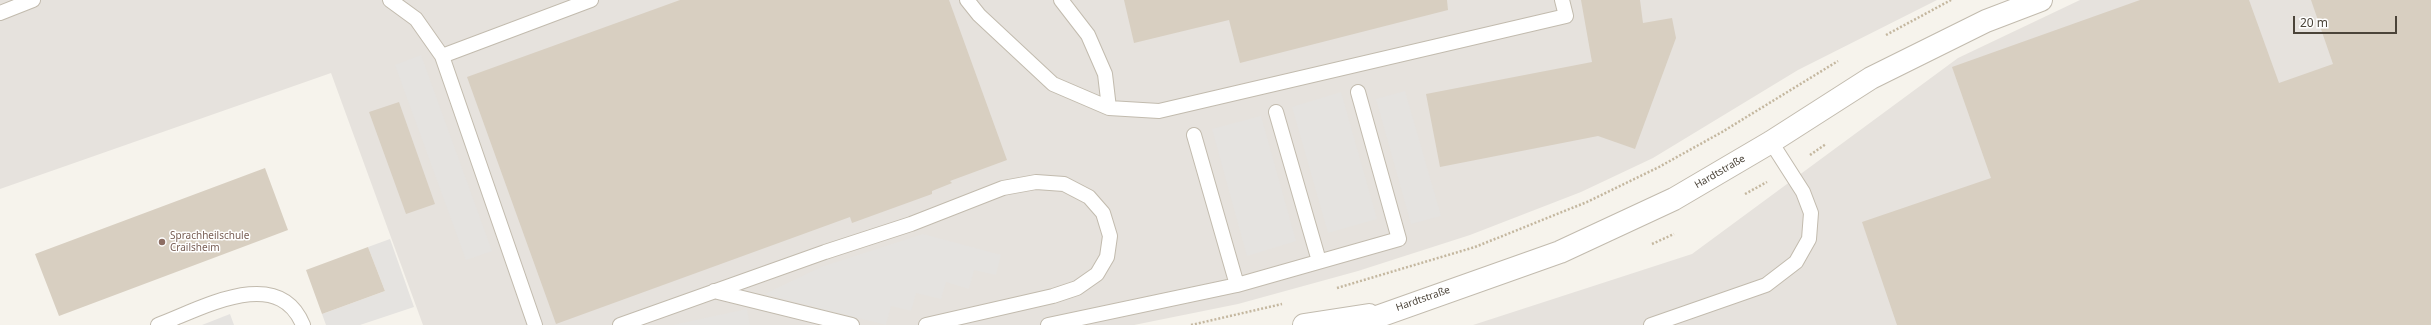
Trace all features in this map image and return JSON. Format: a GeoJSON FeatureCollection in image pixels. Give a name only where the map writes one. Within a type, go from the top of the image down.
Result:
{"type":"FeatureCollection","features":[{"type":"Feature","properties":{"kind":"street","name":"Hardtstraße"},"geometry":{"type":"LineString","coordinates":[[1354,325],[1387,319],[1560,252],[1674,199],[1771,142],[1871,78],[1986,21],[2041,0]]}},
{"type":"Feature","properties":{"kind":"street","name":"Hardtstraße"},"geometry":{"type":"LineString","coordinates":[[1304,325],[1387,319]]}},
{"type":"Feature","properties":{"kind":"lane"},"geometry":{"type":"LineString","coordinates":[[0,13],[33,0]]}},
{"type":"Feature","properties":{"kind":"lane"},"geometry":{"type":"LineString","coordinates":[[390,0],[416,19],[442,56],[535,325]]}},
{"type":"Feature","properties":{"kind":"lane"},"geometry":{"type":"LineString","coordinates":[[442,56],[591,0]]}},
{"type":"Feature","properties":{"kind":"lane"},"geometry":{"type":"LineString","coordinates":[[967,0],[979,15],[1053,84],[1108,108],[1159,111],[1566,16],[1562,0]]}},
{"type":"Feature","properties":{"kind":"lane"},"geometry":{"type":"LineString","coordinates":[[1061,0],[1088,35],[1105,74],[1108,108]]}},
{"type":"Feature","properties":{"kind":"lane"},"geometry":{"type":"LineString","coordinates":[[1048,325],[1236,285],[1399,239],[1358,92]]}},
{"type":"Feature","properties":{"kind":"lane"},"geometry":{"type":"LineString","coordinates":[[1276,112],[1319,261]]}},
{"type":"Feature","properties":{"kind":"lane"},"geometry":{"type":"LineString","coordinates":[[1194,135],[1236,285]]}},
{"type":"Feature","properties":{"kind":"lane"},"geometry":{"type":"LineString","coordinates":[[1651,325],[1766,285],[1796,262],[1809,239],[1811,213],[1803,192],[1771,142]]}},
{"type":"Feature","properties":{"kind":"lane"},"geometry":{"type":"LineString","coordinates":[[620,325],[714,291],[911,224],[1004,188],[1036,182],[1064,184],[1090,197],[1103,213],[1110,236],[1107,257],[1098,274],[1077,288],[1053,296],[926,325]]}},
{"type":"Feature","properties":{"kind":"lane"},"geometry":{"type":"LineString","coordinates":[[714,291],[852,325]]}},
{"type":"Feature","properties":{"kind":"lane"},"geometry":{"type":"LineString","coordinates":[[158,325],[232,297],[256,292],[273,295],[288,302],[298,312],[303,325]]}},
{"type":"Feature","properties":{"kind":"path"},"geometry":{"type":"LineString","coordinates":[[1881,38],[1951,0]]}},
{"type":"Feature","properties":{"kind":"path"},"geometry":{"type":"LineString","coordinates":[[1334,289],[1475,246],[1587,202],[1659,167],[1722,132],[1841,60]]}},
{"type":"Feature","properties":{"kind":"path"},"geometry":{"type":"LineString","coordinates":[[1191,325],[1290,302]]}},
{"type":"Feature","properties":{"kind":"shaded area"},"geometry":{"type":"Polygon","coordinates":[[[0,0],[1937,0],[1798,70],[1653,158],[1581,192],[1470,235],[1358,271],[1238,304],[1134,325],[423,325],[331,73],[0,189],[0,0]]]}},
{"type":"Feature","properties":{"kind":"shaded area"},"geometry":{"type":"Polygon","coordinates":[[[2080,0],[2431,0],[2431,325],[1473,325],[1692,254],[1958,58],[2080,0]]]}},
{"type":"Feature","properties":{"kind":"shaded area"},"geometry":{"type":"Polygon","coordinates":[[[421,55],[492,251],[466,260],[395,65],[421,55]]]}},
{"type":"Feature","properties":{"kind":"shaded area"},"geometry":{"type":"Polygon","coordinates":[[[1405,91],[1441,216],[1411,224],[1376,99],[1405,91]]]}},
{"type":"Feature","properties":{"kind":"shaded area"},"geometry":{"type":"Polygon","coordinates":[[[1341,92],[1377,219],[1328,233],[1292,107],[1341,92]]]}},
{"type":"Feature","properties":{"kind":"shaded area"},"geometry":{"type":"Polygon","coordinates":[[[1261,116],[1296,241],[1247,256],[1212,129],[1261,116]]]}},
{"type":"Feature","properties":{"kind":"shaded area"},"geometry":{"type":"Polygon","coordinates":[[[923,234],[1001,255],[996,275],[974,270],[969,289],[946,282],[941,299],[916,293],[911,311],[891,306],[886,325],[765,294],[821,267],[923,234]]]}},
{"type":"Feature","properties":{"kind":"shaded area"},"geometry":{"type":"Polygon","coordinates":[[[390,239],[414,307],[360,325],[326,325],[322,314],[385,291],[368,247],[390,239]]]}},
{"type":"Feature","properties":{"kind":"shaded area"},"geometry":{"type":"Polygon","coordinates":[[[747,309],[750,325],[673,325],[747,309]]]}},
{"type":"Feature","properties":{"kind":"shaded area"},"geometry":{"type":"Polygon","coordinates":[[[230,314],[234,325],[202,325],[230,314]]]}},
{"type":"Feature","properties":{"kind":"building"},"geometry":{"type":"Polygon","coordinates":[[[680,0],[949,0],[1007,160],[950,181],[952,183],[932,191],[932,194],[852,223],[850,217],[556,324],[467,77],[680,0]]]}},
{"type":"Feature","properties":{"kind":"building"},"geometry":{"type":"Polygon","coordinates":[[[1124,0],[1447,0],[1448,10],[1240,63],[1229,20],[1134,43],[1124,0]]]}},
{"type":"Feature","properties":{"kind":"building"},"geometry":{"type":"Polygon","coordinates":[[[1581,0],[1640,0],[1643,23],[1672,18],[1676,38],[1635,149],[1598,136],[1440,167],[1426,94],[1592,62],[1581,0]]]}},
{"type":"Feature","properties":{"kind":"building"},"geometry":{"type":"Polygon","coordinates":[[[2140,0],[2249,0],[2279,83],[2333,64],[2311,0],[2431,0],[2431,325],[1897,325],[1862,222],[1991,178],[1952,67],[2140,0]]]}},
{"type":"Feature","properties":{"kind":"building"},"geometry":{"type":"Polygon","coordinates":[[[399,102],[435,204],[406,214],[369,112],[399,102]]]}},
{"type":"Feature","properties":{"kind":"building","name":"Sprachheilschule Crailsheim"},"geometry":{"type":"Polygon","coordinates":[[[265,168],[288,230],[59,316],[35,254],[265,168]]]}},
{"type":"Feature","properties":{"kind":"building"},"geometry":{"type":"Polygon","coordinates":[[[368,247],[385,291],[322,314],[306,270],[368,247]]]}},
{"type":"Feature","properties":{"kind":"place","name":"Sprachheilschule Crailsheim"},"geometry":{"type":"Point","coordinates":[162,242]}}]}
